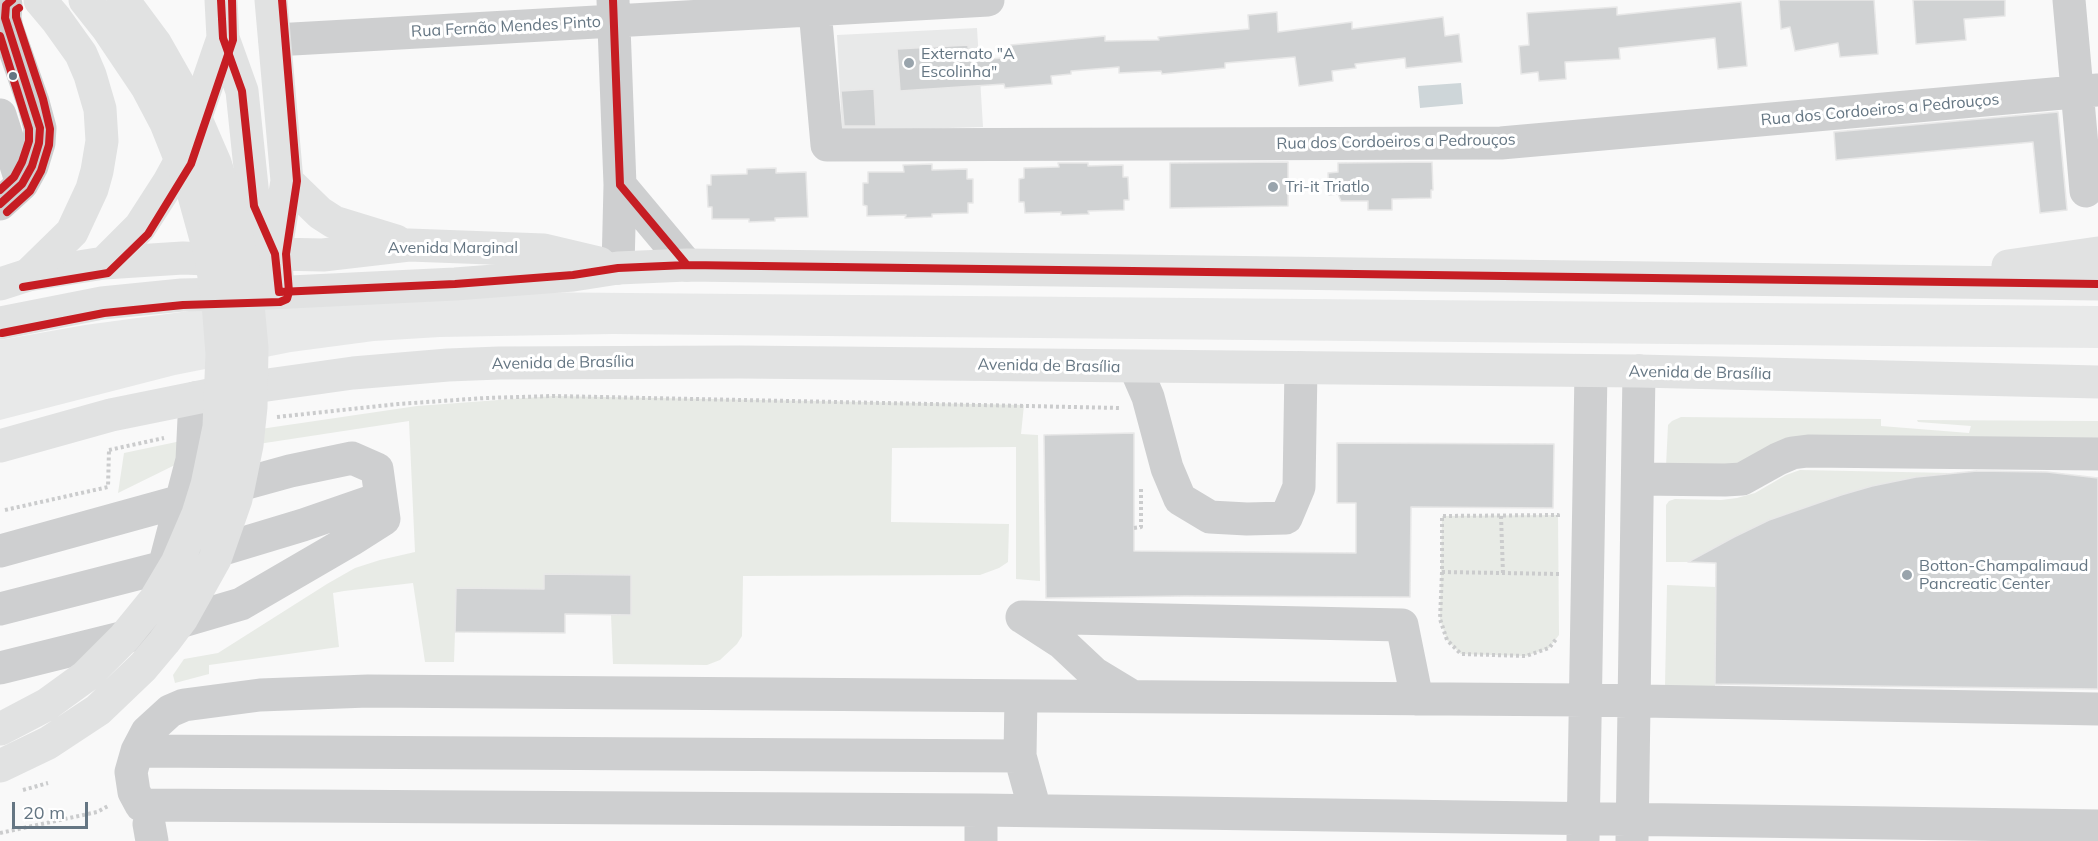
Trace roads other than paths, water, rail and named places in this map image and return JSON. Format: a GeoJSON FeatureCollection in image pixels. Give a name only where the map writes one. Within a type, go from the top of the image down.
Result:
{"type":"FeatureCollection","features":[{"type":"Feature","properties":{"kind":"main road"},"geometry":{"type":"LineString","coordinates":[[14,280],[72,232],[84,210],[98,171],[102,141],[100,110],[81,54],[40,0]]}},
{"type":"Feature","properties":{"kind":"main road"},"geometry":{"type":"LineString","coordinates":[[1,729],[46,705],[86,676],[124,638],[154,600],[177,563],[198,514],[207,485],[219,427],[222,354],[218,303],[211,257],[192,188],[171,133],[147,87],[108,29],[85,0]]}},
{"type":"Feature","properties":{"kind":"main road"},"geometry":{"type":"LineString","coordinates":[[7,763],[48,743],[98,710],[135,675],[164,642],[196,594],[215,559],[236,499],[247,445],[251,407],[252,348],[246,282],[234,224],[215,163],[189,103],[155,43],[123,0]]}},
{"type":"Feature","properties":{"kind":"main road"},"geometry":{"type":"LineString","coordinates":[[221,0],[223,38],[242,92],[254,206],[293,292]]}},
{"type":"Feature","properties":{"kind":"main road"},"geometry":{"type":"LineString","coordinates":[[271,0],[287,181],[275,254]]}},
{"type":"Feature","properties":{"kind":"main road"},"geometry":{"type":"LineString","coordinates":[[104,263],[140,227],[181,160],[223,38]]}},
{"type":"Feature","properties":{"kind":"main road"},"geometry":{"type":"LineString","coordinates":[[287,181],[320,213],[334,222],[409,245]]}},
{"type":"Feature","properties":{"kind":"main road","name":"Avenida Marginal"},"geometry":{"type":"LineString","coordinates":[[14,280],[104,263],[183,258],[231,260],[275,254],[323,255],[409,245],[544,250],[618,268]]}},
{"type":"Feature","properties":{"kind":"main road"},"geometry":{"type":"LineString","coordinates":[[1913,280],[2098,253]]}},
{"type":"Feature","properties":{"kind":"main road"},"geometry":{"type":"LineString","coordinates":[[0,323],[102,303],[182,295],[455,284],[573,275],[618,268],[687,265],[2098,284]]}},
{"type":"Feature","properties":{"kind":"main road","name":"Avenida de Brasília"},"geometry":{"type":"LineString","coordinates":[[0,446],[111,415],[239,389],[399,368],[499,363],[628,362],[1639,371],[2098,382]]}},
{"type":"Feature","properties":{"kind":"street","name":"Rua Fernão Mendes Pinto"},"geometry":{"type":"LineString","coordinates":[[275,40],[614,10],[737,7],[815,10],[988,0]]}},
{"type":"Feature","properties":{"kind":"street"},"geometry":{"type":"LineString","coordinates":[[2069,0],[2087,91],[2086,191]]}},
{"type":"Feature","properties":{"kind":"street"},"geometry":{"type":"LineString","coordinates":[[6,6],[7,28],[40,128],[39,143],[32,166],[11,194]]}},
{"type":"Feature","properties":{"kind":"street"},"geometry":{"type":"LineString","coordinates":[[614,10],[620,185],[618,268]]}},
{"type":"Feature","properties":{"kind":"street","name":"Rua dos Cordoeiros a Pedrouços"},"geometry":{"type":"LineString","coordinates":[[815,10],[827,145],[1501,143],[2087,91]]}},
{"type":"Feature","properties":{"kind":"street"},"geometry":{"type":"LineString","coordinates":[[0,115],[11,194]]}},
{"type":"Feature","properties":{"kind":"street"},"geometry":{"type":"LineString","coordinates":[[620,185],[687,265]]}},
{"type":"Feature","properties":{"kind":"street","name":"Avenida de Brasília"},"geometry":{"type":"LineString","coordinates":[[1135,367],[1148,397],[1167,468],[1180,499],[1210,517],[1247,519],[1286,518],[1299,487],[1301,368]]}},
{"type":"Feature","properties":{"kind":"street"},"geometry":{"type":"LineString","coordinates":[[1583,830],[1587,676],[1566,574],[1574,529],[1590,371]]}},
{"type":"Feature","properties":{"kind":"street"},"geometry":{"type":"LineString","coordinates":[[1632,830],[1639,371]]}},
{"type":"Feature","properties":{"kind":"street"},"geometry":{"type":"LineString","coordinates":[[148,632],[192,460],[195,398]]}},
{"type":"Feature","properties":{"kind":"street"},"geometry":{"type":"LineString","coordinates":[[1639,479],[1742,479],[1792,453],[1808,451],[2098,454]]}},
{"type":"Feature","properties":{"kind":"street"},"geometry":{"type":"LineString","coordinates":[[0,551],[290,471],[352,458],[377,469],[384,519],[241,604],[148,632],[0,668]]}},
{"type":"Feature","properties":{"kind":"street"},"geometry":{"type":"LineString","coordinates":[[0,609],[164,567],[303,525],[381,498]]}},
{"type":"Feature","properties":{"kind":"street"},"geometry":{"type":"LineString","coordinates":[[1574,529],[1638,532]]}},
{"type":"Feature","properties":{"kind":"street"},"geometry":{"type":"LineString","coordinates":[[1134,697],[1094,673],[1062,643],[1022,617],[1402,625],[1417,699]]}},
{"type":"Feature","properties":{"kind":"street"},"geometry":{"type":"LineString","coordinates":[[2098,709],[1585,700],[380,691],[260,695],[184,705],[170,711],[147,732],[137,751],[131,772],[134,792],[141,805],[981,825],[1035,810],[1583,830],[2098,826]]}},
{"type":"Feature","properties":{"kind":"street"},"geometry":{"type":"LineString","coordinates":[[1021,696],[1020,756],[1035,810]]}},
{"type":"Feature","properties":{"kind":"street"},"geometry":{"type":"LineString","coordinates":[[137,751],[1020,756]]}},
{"type":"Feature","properties":{"kind":"place","name":"Externato \"A Escolinha\""},"geometry":{"type":"Point","coordinates":[909,63]}},
{"type":"Feature","properties":{"kind":"place","name":"Tri-it Triatlo"},"geometry":{"type":"Point","coordinates":[1273,187]}},
{"type":"Feature","properties":{"kind":"place","name":"Botton-Champalimaud Pancreatic Center"},"geometry":{"type":"Point","coordinates":[1907,575]}}]}
